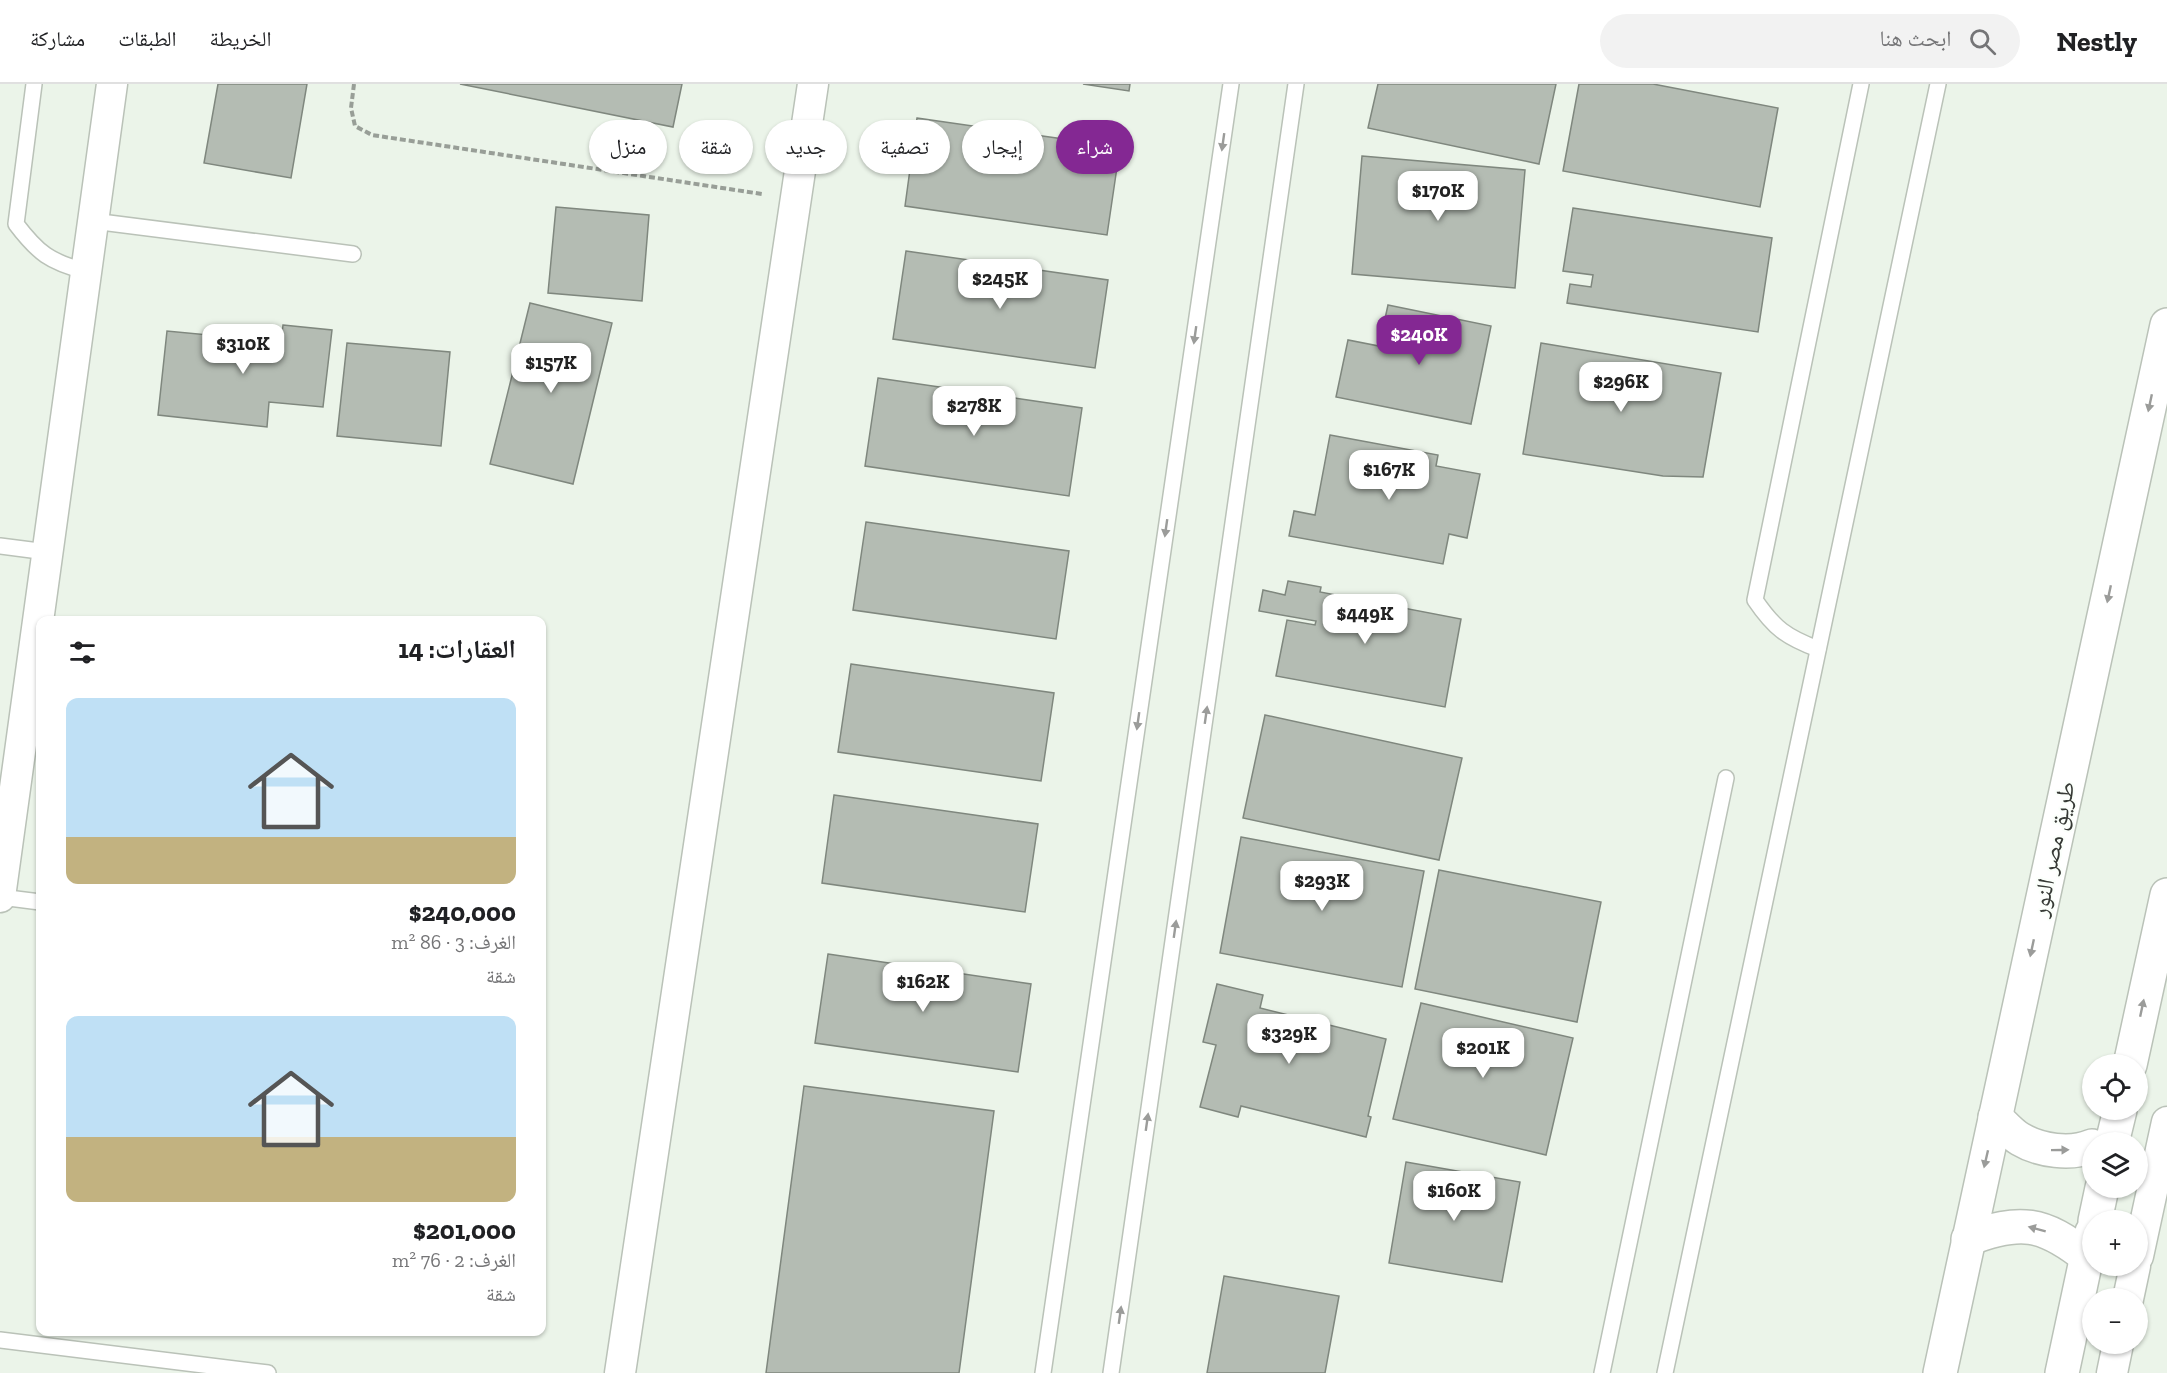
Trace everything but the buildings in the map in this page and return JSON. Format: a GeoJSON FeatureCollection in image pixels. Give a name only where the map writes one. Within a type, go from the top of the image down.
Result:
{"type":"FeatureCollection","features":[{"type":"Feature","properties":{"kind":"street"},"geometry":{"type":"LineString","coordinates":[[39,616],[112,84]]}},
{"type":"Feature","properties":{"kind":"street"},"geometry":{"type":"LineString","coordinates":[[620,1373],[813,84]]}},
{"type":"Feature","properties":{"kind":"street","name":"طريق مصر النور"},"geometry":{"type":"LineString","coordinates":[[1940,1373],[2167,325]]}},
{"type":"Feature","properties":{"kind":"street"},"geometry":{"type":"LineString","coordinates":[[0,897],[36,638]]}},
{"type":"Feature","properties":{"kind":"street"},"geometry":{"type":"LineString","coordinates":[[2132,1054],[2167,895]]}},
{"type":"Feature","properties":{"kind":"street"},"geometry":{"type":"LineString","coordinates":[[1995,1117],[2020,1139],[2050,1150],[2082,1149]]}},
{"type":"Feature","properties":{"kind":"street"},"geometry":{"type":"LineString","coordinates":[[2148,1210],[2167,1122]]}},
{"type":"Feature","properties":{"kind":"street"},"geometry":{"type":"LineString","coordinates":[[1968,1239],[1998,1227],[2030,1226],[2082,1242]]}},
{"type":"Feature","properties":{"kind":"street"},"geometry":{"type":"LineString","coordinates":[[2062,1373],[2083,1276]]}},
{"type":"Feature","properties":{"kind":"street"},"geometry":{"type":"LineString","coordinates":[[2112,1373],[2116,1354]]}},
{"type":"Feature","properties":{"kind":"lane"},"geometry":{"type":"LineString","coordinates":[[34,84],[16,224],[33,247],[57,264],[85,271]]}},
{"type":"Feature","properties":{"kind":"lane"},"geometry":{"type":"LineString","coordinates":[[1043,1373],[1231,84]]}},
{"type":"Feature","properties":{"kind":"lane"},"geometry":{"type":"LineString","coordinates":[[1111,1373],[1296,84]]}},
{"type":"Feature","properties":{"kind":"lane"},"geometry":{"type":"LineString","coordinates":[[1818,649],[1792,639],[1770,623],[1755,600],[1862,84]]}},
{"type":"Feature","properties":{"kind":"lane"},"geometry":{"type":"LineString","coordinates":[[1665,1373],[1938,84]]}},
{"type":"Feature","properties":{"kind":"lane"},"geometry":{"type":"LineString","coordinates":[[93,221],[352,254]]}},
{"type":"Feature","properties":{"kind":"lane"},"geometry":{"type":"LineString","coordinates":[[0,546],[48,552]]}},
{"type":"Feature","properties":{"kind":"lane"},"geometry":{"type":"LineString","coordinates":[[1602,1373],[1726,778]]}},
{"type":"Feature","properties":{"kind":"lane"},"geometry":{"type":"LineString","coordinates":[[0,897],[36,902]]}},
{"type":"Feature","properties":{"kind":"lane"},"geometry":{"type":"LineString","coordinates":[[0,1340],[268,1373]]}},
{"type":"Feature","properties":{"kind":"path"},"geometry":{"type":"LineString","coordinates":[[354,84],[351,108],[355,126],[372,135],[796,199]]}}]}
